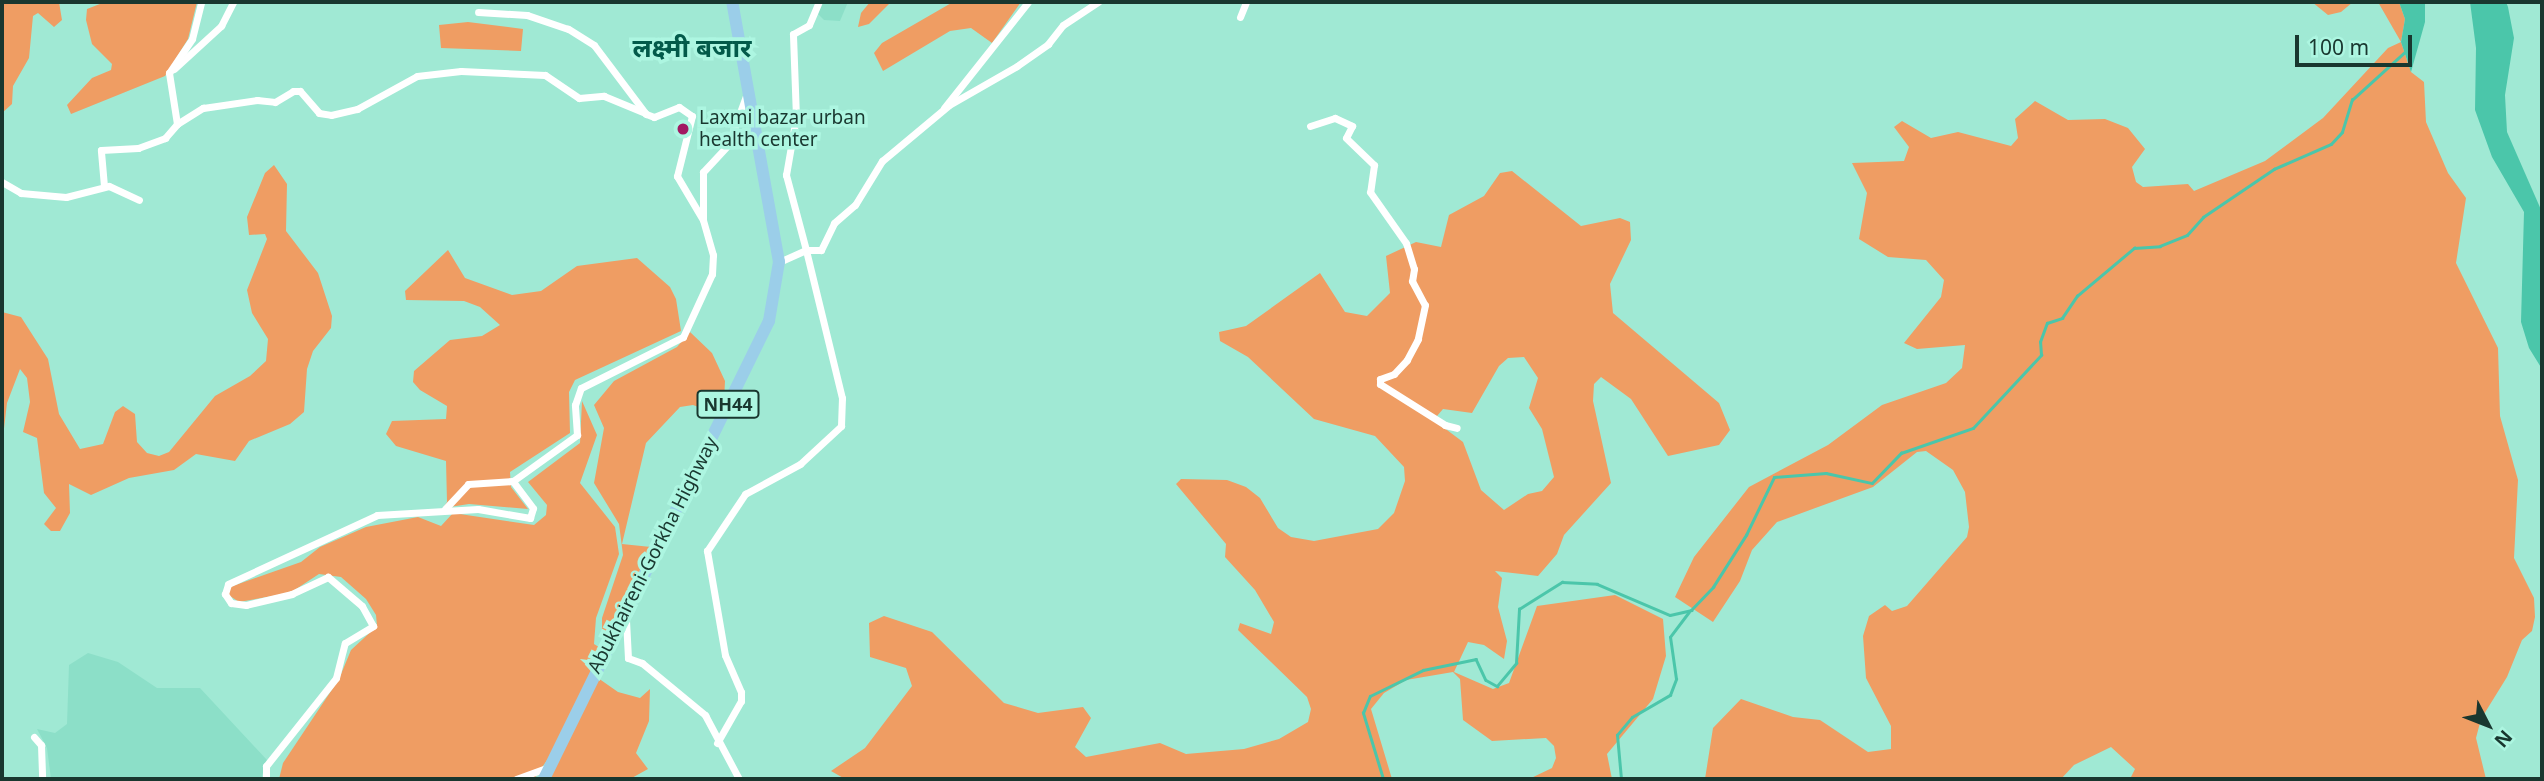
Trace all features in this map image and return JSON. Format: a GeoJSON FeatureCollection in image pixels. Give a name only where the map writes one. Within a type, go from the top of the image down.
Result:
{"type":"FeatureCollection","features":[{"type":"Feature","properties":{"kind":"main road","name":"Abukhaireni-Gorkha Highway"},"geometry":{"type":"LineString","coordinates":[[546,773],[627,602],[769,321],[779,262],[732,2]]}},
{"type":"Feature","properties":{"kind":"street"},"geometry":{"type":"LineString","coordinates":[[177,124],[169,73],[192,39],[201,2]]}},
{"type":"Feature","properties":{"kind":"street"},"geometry":{"type":"LineString","coordinates":[[169,73],[221,26],[233,2]]}},
{"type":"Feature","properties":{"kind":"street"},"geometry":{"type":"LineString","coordinates":[[717,743],[741,692],[725,655],[707,551],[745,494],[800,464],[841,426],[842,398],[786,175],[796,117],[793,34],[809,24],[819,2]]}},
{"type":"Feature","properties":{"kind":"street"},"geometry":{"type":"LineString","coordinates":[[942,112],[1028,2]]}},
{"type":"Feature","properties":{"kind":"street"},"geometry":{"type":"LineString","coordinates":[[779,262],[806,250],[821,250],[834,223],[855,205],[882,161],[942,112],[1048,44],[1063,24],[1098,2]]}},
{"type":"Feature","properties":{"kind":"street"},"geometry":{"type":"LineString","coordinates":[[1240,18],[1246,2]]}},
{"type":"Feature","properties":{"kind":"street"},"geometry":{"type":"LineString","coordinates":[[478,12],[527,15],[568,29],[594,45],[620,73],[646,114]]}},
{"type":"Feature","properties":{"kind":"street"},"geometry":{"type":"LineString","coordinates":[[104,186],[101,150],[138,148],[165,138],[177,124],[203,108],[257,100],[275,102],[293,91],[300,91],[319,113],[342,115],[417,76],[461,71],[545,75],[579,98],[611,98],[654,117],[679,107],[692,116],[677,176],[704,220]]}},
{"type":"Feature","properties":{"kind":"street"},"geometry":{"type":"LineString","coordinates":[[445,509],[468,484],[513,481],[577,435],[575,405],[581,388],[684,337],[712,274],[713,255],[704,220],[703,172],[728,145],[747,92]]}},
{"type":"Feature","properties":{"kind":"street"},"geometry":{"type":"LineString","coordinates":[[1310,126],[1335,118],[1352,126],[1346,138],[1374,164],[1370,192],[1406,243],[1414,268],[1412,282],[1425,305],[1418,339],[1407,360],[1394,374],[1381,379],[1380,384],[1445,425],[1457,428]]}},
{"type":"Feature","properties":{"kind":"street"},"geometry":{"type":"LineString","coordinates":[[2,182],[21,193],[66,197],[104,186],[139,200]]}},
{"type":"Feature","properties":{"kind":"street"},"geometry":{"type":"LineString","coordinates":[[266,779],[266,766],[336,678],[345,643],[373,626],[362,606],[328,576],[292,594],[246,605],[231,603],[225,594],[228,584],[377,515],[478,509],[530,518],[533,508],[513,481]]}},
{"type":"Feature","properties":{"kind":"street"},"geometry":{"type":"LineString","coordinates":[[627,602],[628,658],[642,663],[705,715],[716,731],[717,743],[739,779]]}},
{"type":"Feature","properties":{"kind":"street"},"geometry":{"type":"LineString","coordinates":[[34,737],[41,745],[42,779]]}},
{"type":"Feature","properties":{"kind":"street"},"geometry":{"type":"LineString","coordinates":[[516,779],[546,773]]}},
{"type":"Feature","properties":{"kind":"shaded area"},"geometry":{"type":"Polygon","coordinates":[[[2,2],[59,2],[62,20],[54,27],[38,13],[33,16],[29,58],[13,86],[12,104],[2,113],[2,2]]]}},
{"type":"Feature","properties":{"kind":"shaded area"},"geometry":{"type":"Polygon","coordinates":[[[105,2],[197,2],[188,39],[165,76],[71,114],[67,105],[92,78],[111,70],[112,64],[92,44],[86,20],[87,9],[105,2]]]}},
{"type":"Feature","properties":{"kind":"shaded area"},"geometry":{"type":"Polygon","coordinates":[[[821,2],[848,2],[840,21],[824,20],[818,14],[821,2]]]}},
{"type":"Feature","properties":{"kind":"shaded area"},"geometry":{"type":"Polygon","coordinates":[[[870,2],[891,2],[869,24],[858,27],[861,13],[870,2]]]}},
{"type":"Feature","properties":{"kind":"shaded area"},"geometry":{"type":"Polygon","coordinates":[[[953,2],[1021,2],[992,43],[971,28],[950,31],[883,71],[874,53],[882,43],[953,2]]]}},
{"type":"Feature","properties":{"kind":"shaded area"},"geometry":{"type":"Polygon","coordinates":[[[2312,2],[2353,2],[2341,12],[2328,15],[2312,2]]]}},
{"type":"Feature","properties":{"kind":"shaded area"},"geometry":{"type":"Polygon","coordinates":[[[2378,2],[2399,2],[2405,19],[2401,42],[2378,2]]]}},
{"type":"Feature","properties":{"kind":"shaded area"},"geometry":{"type":"Polygon","coordinates":[[[2399,2],[2425,2],[2425,22],[2411,72],[2401,42],[2405,19],[2399,2]]]}},
{"type":"Feature","properties":{"kind":"shaded area"},"geometry":{"type":"Polygon","coordinates":[[[2470,2],[2506,2],[2508,7],[2514,38],[2505,95],[2507,132],[2542,212],[2542,369],[2529,348],[2521,322],[2524,212],[2492,157],[2475,110],[2476,48],[2470,2]]]}},
{"type":"Feature","properties":{"kind":"shaded area"},"geometry":{"type":"Polygon","coordinates":[[[468,22],[523,29],[521,51],[441,48],[439,25],[468,22]]]}},
{"type":"Feature","properties":{"kind":"shaded area"},"geometry":{"type":"Polygon","coordinates":[[[2401,42],[2411,72],[2424,82],[2426,122],[2448,173],[2466,198],[2456,263],[2498,348],[2500,416],[2518,480],[2514,558],[2534,598],[2535,617],[2532,631],[2522,640],[2507,677],[2481,719],[2476,738],[2486,779],[2130,779],[2135,769],[2111,747],[2074,765],[2061,779],[1705,779],[1713,728],[1741,699],[1793,717],[1820,720],[1868,752],[1891,749],[1891,726],[1866,678],[1863,636],[1869,616],[1885,605],[1892,611],[1907,606],[1967,537],[1969,527],[1965,492],[1953,470],[1926,451],[1917,452],[1873,487],[1777,522],[1752,550],[1740,581],[1713,622],[1675,597],[1694,557],[1749,487],[1828,445],[1882,405],[1946,383],[1962,368],[1965,345],[1917,349],[1904,343],[1941,297],[1944,280],[1926,260],[1888,257],[1859,239],[1867,193],[1852,163],[1904,161],[1909,147],[1894,127],[1902,121],[1931,138],[1958,132],[2011,146],[2018,138],[2015,119],[2035,101],[2068,120],[2105,119],[2128,128],[2145,149],[2132,167],[2136,182],[2143,187],[2188,184],[2194,191],[2265,161],[2323,118],[2388,48],[2401,42]]]}},
{"type":"Feature","properties":{"kind":"shaded area"},"geometry":{"type":"Polygon","coordinates":[[[274,165],[287,184],[286,231],[318,273],[332,316],[331,328],[313,351],[307,369],[304,412],[290,424],[249,441],[235,461],[196,454],[174,470],[129,478],[91,495],[69,484],[70,513],[60,531],[51,531],[44,524],[56,508],[44,493],[37,438],[23,432],[30,402],[27,378],[20,369],[7,403],[2,446],[2,312],[21,317],[48,359],[59,414],[80,449],[103,444],[115,412],[123,406],[135,414],[137,442],[147,453],[159,456],[169,452],[215,396],[250,376],[266,361],[268,339],[252,313],[247,290],[267,239],[265,234],[249,235],[247,217],[265,173],[274,165]]]}},
{"type":"Feature","properties":{"kind":"shaded area"},"geometry":{"type":"Polygon","coordinates":[[[1512,171],[1581,226],[1620,218],[1630,222],[1631,240],[1610,284],[1613,313],[1719,403],[1730,430],[1719,445],[1668,456],[1631,399],[1601,377],[1594,384],[1593,401],[1611,483],[1564,535],[1557,554],[1538,576],[1495,571],[1502,578],[1498,607],[1507,641],[1504,659],[1484,645],[1468,642],[1454,672],[1493,689],[1509,683],[1537,606],[1615,595],[1663,619],[1666,656],[1653,699],[1607,754],[1612,779],[1529,779],[1552,768],[1556,758],[1554,746],[1546,738],[1492,741],[1463,720],[1460,679],[1453,672],[1406,680],[1384,693],[1371,709],[1392,779],[845,779],[831,771],[865,748],[912,686],[906,668],[870,657],[869,623],[884,616],[932,632],[1004,703],[1038,713],[1083,707],[1091,718],[1075,747],[1086,757],[1160,743],[1186,754],[1244,749],[1279,739],[1308,722],[1311,709],[1307,697],[1238,630],[1240,623],[1271,634],[1274,622],[1255,590],[1225,557],[1226,544],[1176,484],[1181,479],[1227,480],[1246,487],[1260,498],[1278,528],[1291,537],[1314,541],[1378,529],[1394,513],[1405,481],[1404,467],[1375,436],[1314,419],[1248,357],[1220,341],[1219,332],[1246,326],[1320,273],[1345,312],[1367,316],[1390,293],[1386,256],[1416,242],[1441,247],[1449,215],[1484,196],[1500,173],[1512,171]],[[1524,357],[1508,358],[1499,366],[1472,413],[1443,409],[1437,416],[1439,424],[1463,442],[1481,490],[1504,510],[1528,494],[1542,491],[1554,477],[1542,429],[1529,408],[1538,378],[1524,357]]]}},
{"type":"Feature","properties":{"kind":"shaded area"},"geometry":{"type":"Polygon","coordinates":[[[448,250],[465,278],[512,295],[541,291],[577,266],[637,258],[670,287],[676,299],[681,331],[575,380],[569,392],[570,433],[510,472],[511,487],[528,509],[469,504],[443,508],[447,502],[446,461],[396,446],[386,434],[392,421],[446,419],[447,406],[420,390],[413,382],[414,371],[450,340],[482,336],[500,325],[480,307],[464,301],[406,300],[405,291],[448,250]]]}},
{"type":"Feature","properties":{"kind":"shaded area"},"geometry":{"type":"Polygon","coordinates":[[[690,332],[712,353],[725,381],[724,402],[715,413],[693,405],[680,407],[646,443],[622,544],[651,547],[606,641],[602,640],[602,618],[623,555],[619,524],[594,483],[604,428],[594,405],[614,381],[677,347],[690,332]]]}},
{"type":"Feature","properties":{"kind":"shaded area"},"geometry":{"type":"Polygon","coordinates":[[[582,401],[597,435],[580,483],[615,527],[619,554],[596,618],[594,644],[602,649],[554,750],[534,779],[279,779],[283,763],[339,679],[351,650],[377,626],[376,615],[366,599],[341,577],[319,574],[290,593],[239,602],[227,594],[230,587],[301,562],[320,547],[366,527],[418,517],[441,526],[453,513],[534,525],[546,515],[547,505],[528,482],[580,443],[582,401]]]}},
{"type":"Feature","properties":{"kind":"shaded area"},"geometry":{"type":"Polygon","coordinates":[[[88,653],[118,662],[157,688],[200,688],[267,760],[261,779],[51,779],[47,748],[37,729],[55,733],[67,724],[69,665],[88,653]]]}},
{"type":"Feature","properties":{"kind":"shaded area"},"geometry":{"type":"Polygon","coordinates":[[[598,678],[618,692],[640,698],[650,689],[649,721],[636,753],[648,769],[630,779],[550,779],[598,678]]]}},
{"type":"Feature","properties":{"kind":"waterway"},"geometry":{"type":"LineString","coordinates":[[1383,779],[1363,713],[1370,696],[1423,670],[1476,659],[1486,680],[1497,686],[1516,663],[1519,609],[1562,582],[1597,584],[1670,615],[1691,610],[1713,587],[1746,535],[1774,477],[1826,473],[1872,483],[1901,453],[1973,428],[2041,355],[2040,342],[2047,323],[2062,318],[2077,296],[2134,248],[2160,246],[2187,235],[2203,217],[2274,169],[2331,144],[2342,132],[2352,100],[2405,52]]}},
{"type":"Feature","properties":{"kind":"waterway"},"geometry":{"type":"LineString","coordinates":[[1621,779],[1617,735],[1632,717],[1670,695],[1676,679],[1670,637],[1689,612]]}},
{"type":"Feature","properties":{"kind":"place","name":"Laxmi bazar urban health center"},"geometry":{"type":"Point","coordinates":[683,129]}},
{"type":"Feature","properties":{"kind":"district","name":"लक्ष्मी बजार"},"geometry":{"type":"Point","coordinates":[692,48]}}]}
